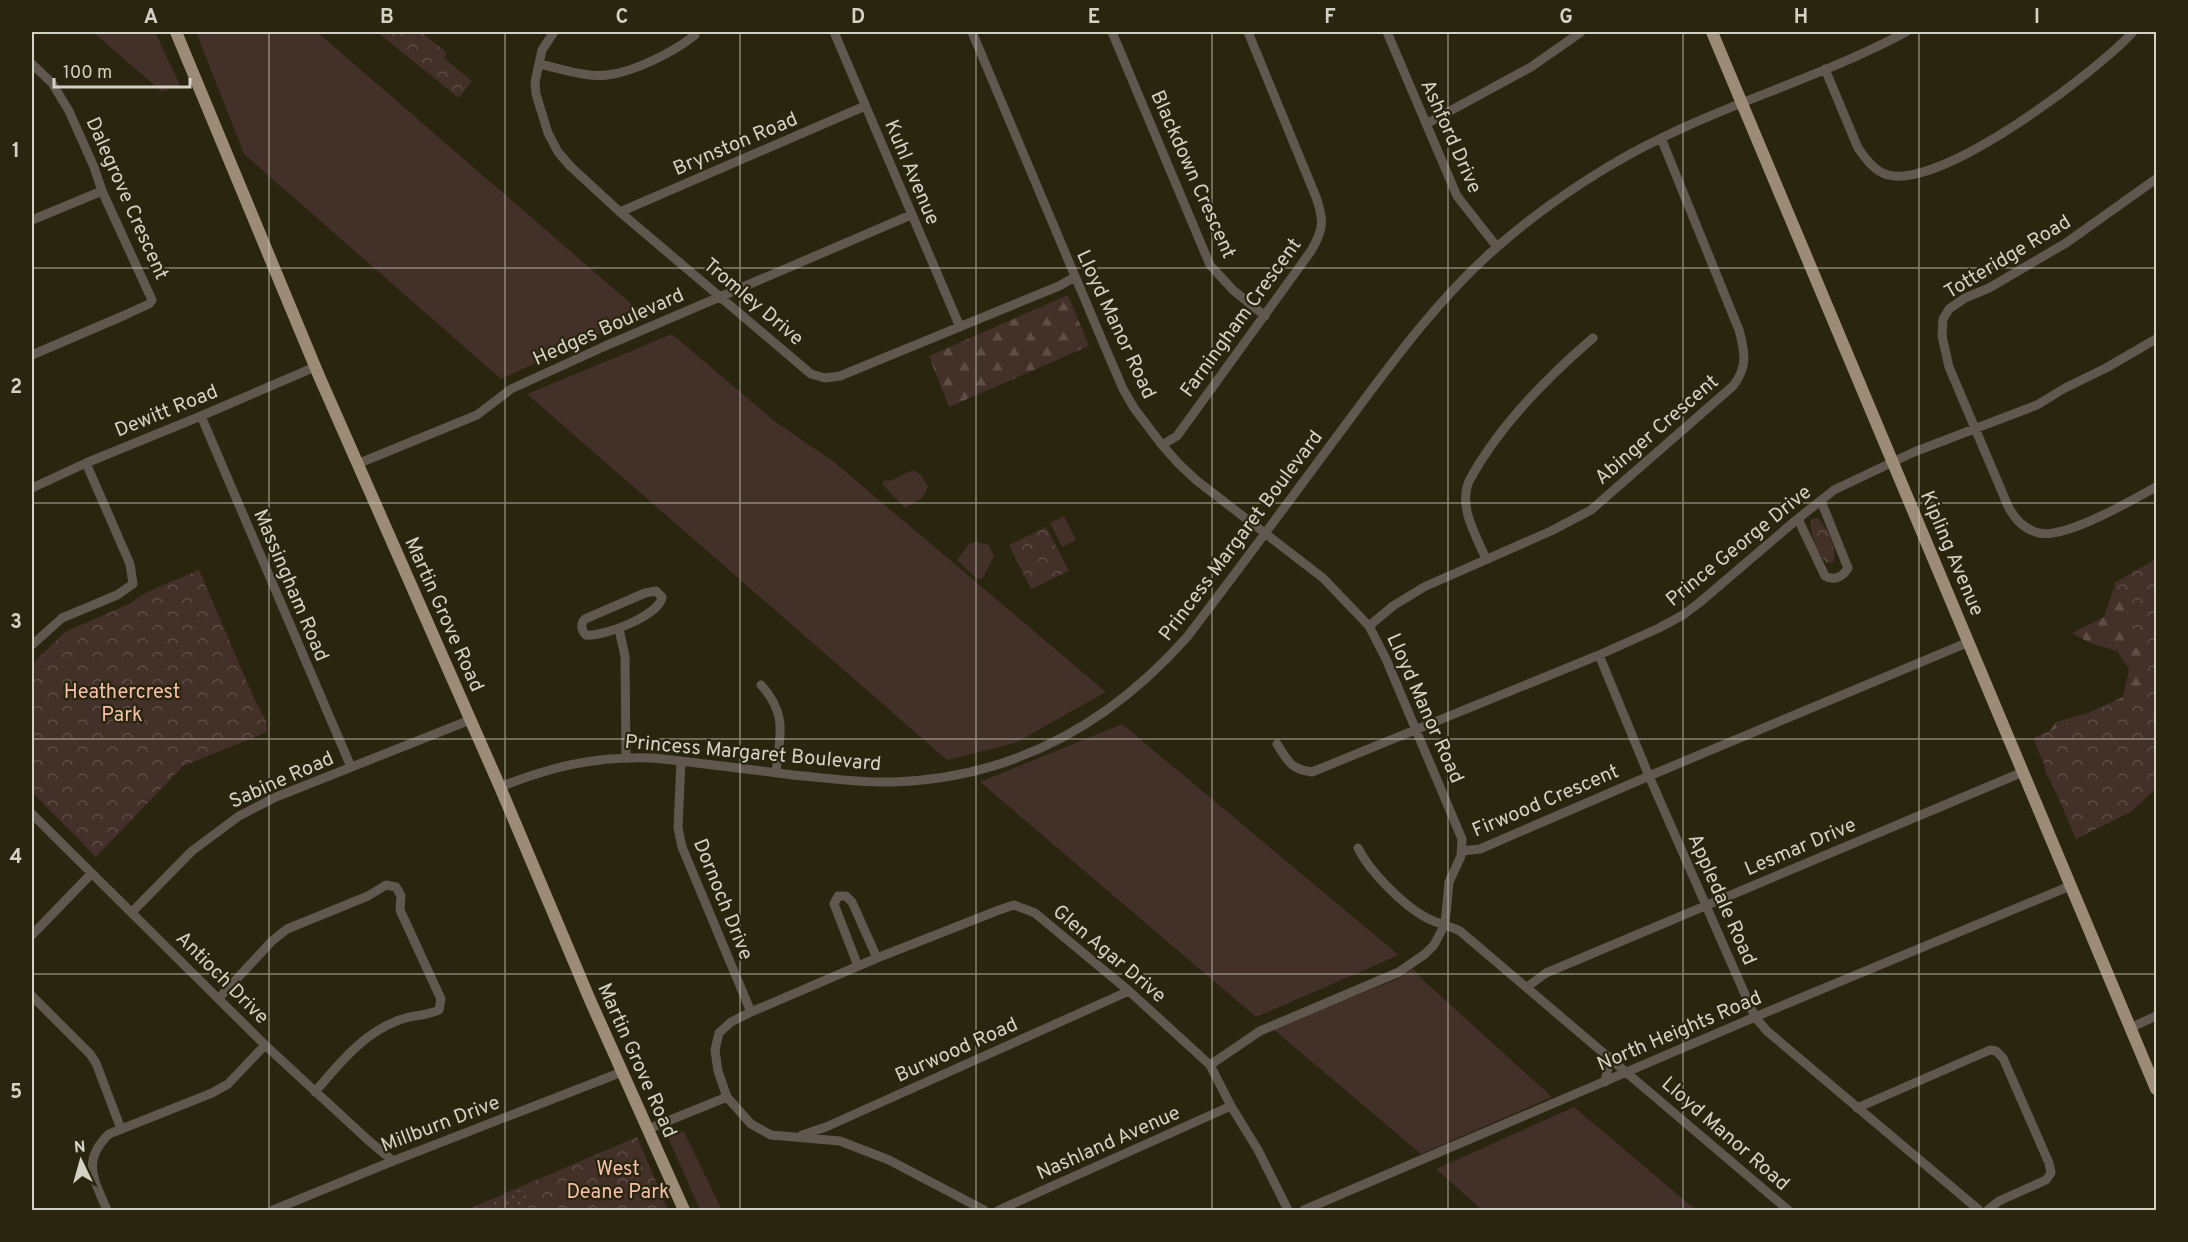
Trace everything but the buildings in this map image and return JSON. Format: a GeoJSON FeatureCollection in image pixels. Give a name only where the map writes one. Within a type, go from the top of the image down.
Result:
{"type":"FeatureCollection","features":[{"type":"Feature","properties":{"kind":"main road","name":"Martin Grove Road"},"geometry":{"type":"LineString","coordinates":[[176,32],[315,367],[684,1210]]}},
{"type":"Feature","properties":{"kind":"main road","name":"Kipling Avenue"},"geometry":{"type":"LineString","coordinates":[[1712,32],[2157,1089]]}},
{"type":"Feature","properties":{"kind":"street","name":"Tromley Drive"},"geometry":{"type":"LineString","coordinates":[[554,32],[542,50],[535,82],[536,94],[553,144],[570,166],[620,212],[811,374],[825,378],[840,376],[1059,286],[1075,277]]}},
{"type":"Feature","properties":{"kind":"street","name":"Kuhl Avenue"},"geometry":{"type":"LineString","coordinates":[[834,32],[960,327]]}},
{"type":"Feature","properties":{"kind":"street","name":"Lloyd Manor Road"},"geometry":{"type":"LineString","coordinates":[[972,32],[1123,389],[1162,445],[1196,480],[1323,578],[1369,626],[1386,659],[1461,834],[1462,851]]}},
{"type":"Feature","properties":{"kind":"street","name":"Blackdown Crescent"},"geometry":{"type":"LineString","coordinates":[[1112,32],[1210,265],[1233,290],[1265,316]]}},
{"type":"Feature","properties":{"kind":"street","name":"Farningham Crescent"},"geometry":{"type":"LineString","coordinates":[[1162,445],[1177,436],[1265,316],[1311,250],[1323,224],[1316,197],[1248,32]]}},
{"type":"Feature","properties":{"kind":"street","name":"Ashford Drive"},"geometry":{"type":"LineString","coordinates":[[1387,32],[1457,196],[1497,247]]}},
{"type":"Feature","properties":{"kind":"street"},"geometry":{"type":"LineString","coordinates":[[1426,124],[1531,68],[1581,32]]}},
{"type":"Feature","properties":{"kind":"street","name":"Princess Margaret Boulevard"},"geometry":{"type":"LineString","coordinates":[[500,787],[570,764],[626,757],[681,761],[852,781],[914,781],[976,771],[1014,760],[1084,726],[1124,699],[1166,661],[1187,637],[1402,350],[1450,294],[1497,247],[1584,182],[1661,138],[1906,32]]}},
{"type":"Feature","properties":{"kind":"street"},"geometry":{"type":"LineString","coordinates":[[1825,69],[1858,148],[1864,157],[1879,172],[1889,176],[1912,176],[1946,164],[2025,118],[2086,75],[2133,32]]}},
{"type":"Feature","properties":{"kind":"street"},"geometry":{"type":"LineString","coordinates":[[539,64],[606,76],[641,65],[683,44],[695,35]]}},
{"type":"Feature","properties":{"kind":"street","name":"Dalegrove Crescent"},"geometry":{"type":"LineString","coordinates":[[32,64],[60,93],[152,300],[149,304],[32,355]]}},
{"type":"Feature","properties":{"kind":"street","name":"Brynston Road"},"geometry":{"type":"LineString","coordinates":[[620,212],[865,106]]}},
{"type":"Feature","properties":{"kind":"street","name":"Abinger Crescent"},"geometry":{"type":"LineString","coordinates":[[1369,626],[1409,595],[1551,531],[1591,510],[1733,386],[1741,376],[1745,365],[1745,351],[1739,330],[1661,138]]}},
{"type":"Feature","properties":{"kind":"street","name":"Totteridge Road"},"geometry":{"type":"LineString","coordinates":[[2157,178],[2066,243],[1949,309],[1943,319],[1941,336],[1944,352],[1976,428],[2015,518],[2022,525],[2041,534],[2062,531],[2098,517],[2157,487]]}},
{"type":"Feature","properties":{"kind":"street"},"geometry":{"type":"LineString","coordinates":[[32,220],[102,190]]}},
{"type":"Feature","properties":{"kind":"street","name":"Hedges Boulevard"},"geometry":{"type":"LineString","coordinates":[[357,464],[477,415],[511,389],[719,296],[911,215]]}},
{"type":"Feature","properties":{"kind":"street"},"geometry":{"type":"LineString","coordinates":[[1486,559],[1467,514],[1465,490],[1469,481],[1506,425],[1550,377],[1593,338]]}},
{"type":"Feature","properties":{"kind":"street","name":"Prince George Drive"},"geometry":{"type":"LineString","coordinates":[[1277,744],[1291,765],[1298,770],[1312,772],[1599,655],[1683,615],[1834,490],[1914,452],[2037,405],[2157,339]]}},
{"type":"Feature","properties":{"kind":"street","name":"Dewitt Road"},"geometry":{"type":"LineString","coordinates":[[32,488],[315,367]]}},
{"type":"Feature","properties":{"kind":"street","name":"Massingham Road"},"geometry":{"type":"LineString","coordinates":[[201,416],[351,767]]}},
{"type":"Feature","properties":{"kind":"street"},"geometry":{"type":"LineString","coordinates":[[32,645],[62,618],[117,596],[133,584],[130,564],[86,463]]}},
{"type":"Feature","properties":{"kind":"street"},"geometry":{"type":"LineString","coordinates":[[1798,519],[1825,576],[1829,579],[1843,575],[1848,568],[1821,501]]}},
{"type":"Feature","properties":{"kind":"street"},"geometry":{"type":"LineString","coordinates":[[656,591],[662,594],[663,600],[660,605],[619,629],[600,635],[586,635],[582,630],[582,624],[585,619],[645,593],[656,591]]}},
{"type":"Feature","properties":{"kind":"street"},"geometry":{"type":"LineString","coordinates":[[619,629],[625,656],[626,757]]}},
{"type":"Feature","properties":{"kind":"street","name":"Firwood Crescent"},"geometry":{"type":"LineString","coordinates":[[1210,1065],[1260,1031],[1399,972],[1434,945],[1445,924],[1449,882],[1462,851],[1480,849],[1970,642]]}},
{"type":"Feature","properties":{"kind":"street","name":"Appledale Road"},"geometry":{"type":"LineString","coordinates":[[1599,655],[1649,776],[1755,1017],[1767,1031],[1979,1210]]}},
{"type":"Feature","properties":{"kind":"street"},"geometry":{"type":"LineString","coordinates":[[761,685],[773,698],[780,718],[776,772]]}},
{"type":"Feature","properties":{"kind":"street","name":"Sabine Road"},"geometry":{"type":"LineString","coordinates":[[132,912],[192,851],[227,823],[263,803],[470,720]]}},
{"type":"Feature","properties":{"kind":"street","name":"Dornoch Drive"},"geometry":{"type":"LineString","coordinates":[[681,761],[678,828],[682,847],[751,1012]]}},
{"type":"Feature","properties":{"kind":"street","name":"Lesmar Drive"},"geometry":{"type":"LineString","coordinates":[[1527,987],[1546,973],[2023,771]]}},
{"type":"Feature","properties":{"kind":"street","name":"Antioch Drive"},"geometry":{"type":"LineString","coordinates":[[32,814],[265,1045],[393,1161]]}},
{"type":"Feature","properties":{"kind":"street","name":"Lloyd Manor Road"},"geometry":{"type":"LineString","coordinates":[[1358,848],[1374,874],[1418,913],[1460,931],[1788,1210]]}},
{"type":"Feature","properties":{"kind":"street"},"geometry":{"type":"LineString","coordinates":[[32,934],[91,873]]}},
{"type":"Feature","properties":{"kind":"street"},"geometry":{"type":"LineString","coordinates":[[219,998],[272,941],[287,929],[368,896],[386,885],[396,887],[401,896],[400,910],[441,999],[439,1010],[421,1016],[409,1016],[374,1031],[315,1092]]}},
{"type":"Feature","properties":{"kind":"street","name":"North Heights Road"},"geometry":{"type":"LineString","coordinates":[[1304,1210],[1626,1071],[2070,886]]}},
{"type":"Feature","properties":{"kind":"street"},"geometry":{"type":"LineString","coordinates":[[858,966],[834,904],[838,896],[846,896],[852,902],[876,958]]}},
{"type":"Feature","properties":{"kind":"street","name":"Glen Agar Drive"},"geometry":{"type":"LineString","coordinates":[[727,1097],[714,1050],[719,1033],[731,1022],[876,958],[1014,905],[1035,913],[1129,991],[1210,1065],[1231,1106],[1258,1150],[1288,1210]]}},
{"type":"Feature","properties":{"kind":"street","name":"Burwood Road"},"geometry":{"type":"LineString","coordinates":[[796,1137],[826,1127],[1129,991]]}},
{"type":"Feature","properties":{"kind":"street"},"geometry":{"type":"LineString","coordinates":[[32,996],[90,1054],[96,1063],[121,1129]]}},
{"type":"Feature","properties":{"kind":"street"},"geometry":{"type":"LineString","coordinates":[[2130,1028],[2157,1016]]}},
{"type":"Feature","properties":{"kind":"street"},"geometry":{"type":"LineString","coordinates":[[107,1210],[93,1175],[96,1147],[109,1134],[212,1093],[228,1084],[265,1045]]}},
{"type":"Feature","properties":{"kind":"street"},"geometry":{"type":"LineString","coordinates":[[1857,1108],[1990,1050],[1996,1051],[2003,1058],[2049,1163],[2051,1173],[2046,1180],[1999,1201],[1988,1210]]}},
{"type":"Feature","properties":{"kind":"street"},"geometry":{"type":"LineString","coordinates":[[1605,1082],[1610,1058]]}},
{"type":"Feature","properties":{"kind":"street","name":"Millburn Drive"},"geometry":{"type":"LineString","coordinates":[[273,1210],[622,1072]]}},
{"type":"Feature","properties":{"kind":"street"},"geometry":{"type":"LineString","coordinates":[[648,1129],[727,1097],[751,1124],[771,1134],[840,1141],[889,1160],[984,1210]]}},
{"type":"Feature","properties":{"kind":"street","name":"Nashland Avenue"},"geometry":{"type":"LineString","coordinates":[[999,1210],[1231,1106]]}},
{"type":"Feature","properties":{"kind":"green space"},"geometry":{"type":"Polygon","coordinates":[[[93,32],[155,32],[180,85],[162,92],[93,32]]]}},
{"type":"Feature","properties":{"kind":"green space"},"geometry":{"type":"Polygon","coordinates":[[[196,32],[317,32],[643,314],[501,379],[244,154],[196,32]]]}},
{"type":"Feature","properties":{"kind":"green space"},"geometry":{"type":"Polygon","coordinates":[[[377,32],[421,32],[447,53],[444,58],[472,81],[459,98],[377,32]]]}},
{"type":"Feature","properties":{"kind":"green space"},"geometry":{"type":"Polygon","coordinates":[[[1068,295],[1089,346],[949,407],[929,356],[1068,295]]]}},
{"type":"Feature","properties":{"kind":"green space"},"geometry":{"type":"Polygon","coordinates":[[[672,334],[773,420],[834,462],[1106,692],[1015,743],[947,760],[527,394],[672,334]]]}},
{"type":"Feature","properties":{"kind":"green space"},"geometry":{"type":"Polygon","coordinates":[[[913,470],[921,475],[928,486],[922,497],[905,508],[883,485],[883,481],[892,480],[913,470]]]}},
{"type":"Feature","properties":{"kind":"green space"},"geometry":{"type":"Polygon","coordinates":[[[1064,516],[1076,540],[1062,547],[1050,523],[1064,516]]]}},
{"type":"Feature","properties":{"kind":"green space"},"geometry":{"type":"Polygon","coordinates":[[[1818,518],[1831,539],[1834,552],[1833,562],[1827,563],[1815,542],[1811,524],[1812,519],[1818,518]]]}},
{"type":"Feature","properties":{"kind":"green space"},"geometry":{"type":"Polygon","coordinates":[[[1046,527],[1069,571],[1031,589],[1009,545],[1046,527]]]}},
{"type":"Feature","properties":{"kind":"green space"},"geometry":{"type":"Polygon","coordinates":[[[975,542],[989,545],[994,556],[982,579],[977,579],[957,560],[969,544],[975,542]]]}},
{"type":"Feature","properties":{"kind":"green space"},"geometry":{"type":"Polygon","coordinates":[[[2156,559],[2156,684],[2114,583],[2156,559]]]}},
{"type":"Feature","properties":{"kind":"green space"},"geometry":{"type":"Polygon","coordinates":[[[2156,563],[2156,750],[2061,801],[2045,771],[2043,741],[2056,722],[2088,713],[2123,697],[2129,669],[2117,651],[2090,643],[2072,633],[2104,617],[2115,584],[2156,563]]]}},
{"type":"Feature","properties":{"kind":"green space","name":"Heathercrest Park"},"geometry":{"type":"Polygon","coordinates":[[[199,570],[266,721],[267,732],[183,766],[96,857],[32,792],[32,664],[65,632],[131,603],[147,592],[199,570]]]}},
{"type":"Feature","properties":{"kind":"green space"},"geometry":{"type":"Polygon","coordinates":[[[2156,686],[2156,788],[2131,812],[2076,839],[2033,738],[2156,686]]]}},
{"type":"Feature","properties":{"kind":"green space"},"geometry":{"type":"Polygon","coordinates":[[[1122,724],[1399,955],[1256,1017],[980,782],[1122,724]]]}},
{"type":"Feature","properties":{"kind":"green space"},"geometry":{"type":"Polygon","coordinates":[[[1413,969],[1552,1097],[1421,1154],[1273,1029],[1395,980],[1413,969]]]}},
{"type":"Feature","properties":{"kind":"green space"},"geometry":{"type":"Polygon","coordinates":[[[1574,1107],[1696,1210],[1482,1210],[1436,1169],[1574,1107]]]}},
{"type":"Feature","properties":{"kind":"green space"},"geometry":{"type":"Polygon","coordinates":[[[684,1132],[722,1210],[700,1210],[666,1133],[684,1132]]]}},
{"type":"Feature","properties":{"kind":"green space","name":"West Deane Park"},"geometry":{"type":"Polygon","coordinates":[[[637,1137],[668,1210],[466,1210],[637,1137]]]}},
{"type":"Feature","properties":{"kind":"green space"},"geometry":{"type":"Polygon","coordinates":[[[528,1187],[529,1210],[471,1210],[528,1187]]]}}]}
